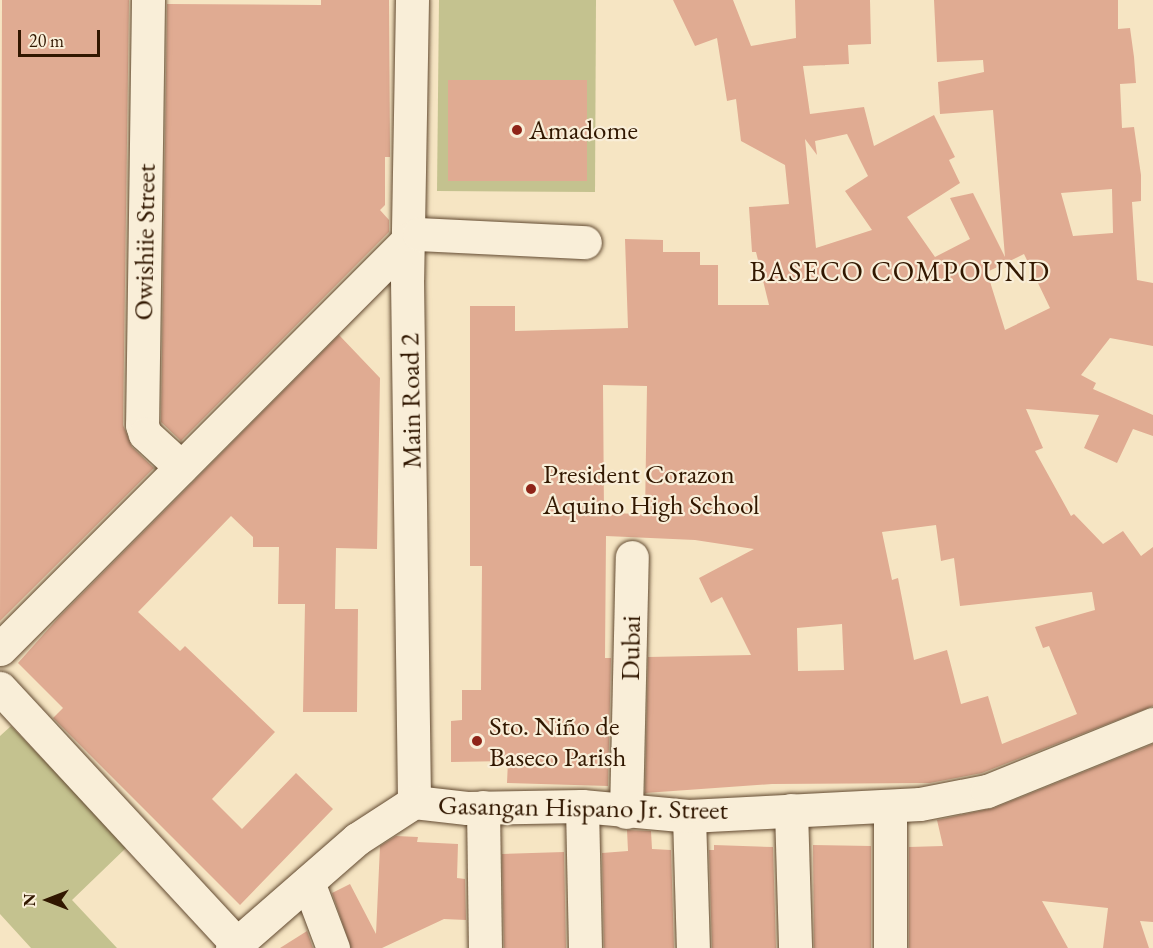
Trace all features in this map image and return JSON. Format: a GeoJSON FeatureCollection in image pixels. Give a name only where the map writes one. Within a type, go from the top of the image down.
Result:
{"type":"FeatureCollection","features":[{"type":"Feature","properties":{"kind":"street","name":"Owishiie Street"},"geometry":{"type":"LineString","coordinates":[[148,0],[142,425],[144,434],[181,467]]}},
{"type":"Feature","properties":{"kind":"street","name":"Main Road 2"},"geometry":{"type":"LineString","coordinates":[[412,0],[410,237],[414,802]]}},
{"type":"Feature","properties":{"kind":"street"},"geometry":{"type":"LineString","coordinates":[[0,649],[410,237],[419,234],[585,242]]}},
{"type":"Feature","properties":{"kind":"street","name":"Dubai"},"geometry":{"type":"LineString","coordinates":[[626,812],[632,557]]}},
{"type":"Feature","properties":{"kind":"street"},"geometry":{"type":"LineString","coordinates":[[0,688],[235,946]]}},
{"type":"Feature","properties":{"kind":"street","name":"Gasangan Hispano Jr. Street"},"geometry":{"type":"LineString","coordinates":[[235,946],[357,839],[414,802],[483,807],[582,806],[626,812],[689,816],[890,807],[987,791],[1153,724]]}},
{"type":"Feature","properties":{"kind":"street"},"geometry":{"type":"LineString","coordinates":[[582,806],[585,948]]}},
{"type":"Feature","properties":{"kind":"street"},"geometry":{"type":"LineString","coordinates":[[483,807],[485,948]]}},
{"type":"Feature","properties":{"kind":"street"},"geometry":{"type":"LineString","coordinates":[[890,807],[890,948]]}},
{"type":"Feature","properties":{"kind":"street"},"geometry":{"type":"LineString","coordinates":[[791,810],[795,948]]}},
{"type":"Feature","properties":{"kind":"street"},"geometry":{"type":"LineString","coordinates":[[689,816],[693,948]]}},
{"type":"Feature","properties":{"kind":"street"},"geometry":{"type":"LineString","coordinates":[[308,882],[333,948]]}},
{"type":"Feature","properties":{"kind":"shaded area"},"geometry":{"type":"Polygon","coordinates":[[[439,0],[596,0],[595,192],[437,191],[439,0]]]}},
{"type":"Feature","properties":{"kind":"shaded area"},"geometry":{"type":"Polygon","coordinates":[[[11,726],[127,847],[72,900],[117,948],[31,948],[0,914],[0,736],[11,726]]]}},
{"type":"Feature","properties":{"kind":"building"},"geometry":{"type":"Polygon","coordinates":[[[2,0],[129,0],[123,425],[132,447],[154,468],[0,621],[2,0]]]}},
{"type":"Feature","properties":{"kind":"building"},"geometry":{"type":"Polygon","coordinates":[[[321,0],[389,0],[390,157],[385,157],[385,205],[380,210],[389,220],[389,232],[181,441],[161,422],[167,4],[321,5],[321,0]]]}},
{"type":"Feature","properties":{"kind":"building"},"geometry":{"type":"Polygon","coordinates":[[[673,0],[733,0],[751,46],[796,38],[795,0],[870,0],[871,44],[848,45],[849,64],[803,66],[810,114],[864,107],[874,146],[934,115],[955,157],[949,160],[960,183],[907,217],[935,257],[970,239],[950,198],[973,193],[1005,257],[993,110],[940,114],[938,82],[984,72],[983,60],[937,62],[934,0],[1118,0],[1118,29],[1130,28],[1134,57],[1136,83],[1120,84],[1122,128],[1134,127],[1141,175],[1141,201],[1132,202],[1137,280],[1153,283],[1153,346],[1110,338],[1081,375],[1096,383],[1093,389],[1153,415],[1153,436],[1133,429],[1117,463],[1084,448],[1099,415],[1026,409],[1043,448],[1035,451],[1071,516],[1074,514],[1103,544],[1123,531],[1141,556],[1153,547],[1153,706],[982,773],[930,783],[772,784],[645,793],[648,657],[751,655],[722,597],[711,603],[699,578],[754,549],[695,540],[606,536],[605,658],[611,658],[608,786],[507,783],[508,761],[451,762],[451,721],[462,720],[462,690],[481,690],[482,566],[470,566],[470,306],[515,306],[515,331],[628,328],[625,239],[663,240],[663,252],[700,252],[700,265],[718,265],[718,305],[769,305],[756,252],[752,252],[749,207],[789,204],[785,165],[741,141],[736,99],[727,101],[717,38],[695,46],[673,0]],[[847,134],[815,141],[817,155],[805,139],[816,248],[872,230],[845,191],[868,176],[847,134]],[[1112,189],[1061,193],[1073,236],[1113,233],[1112,189]],[[1024,254],[987,272],[1005,330],[1050,308],[1024,254]],[[603,385],[604,513],[645,514],[647,386],[603,385]],[[936,525],[882,532],[892,580],[898,578],[914,660],[947,650],[961,704],[988,696],[1002,744],[1077,714],[1049,646],[1043,648],[1035,627],[1095,610],[1092,592],[960,606],[954,558],[941,561],[936,525]],[[842,624],[797,628],[798,671],[844,670],[842,624]]]}},
{"type":"Feature","properties":{"kind":"building","name":"Amadome"},"geometry":{"type":"Polygon","coordinates":[[[448,80],[587,80],[587,181],[448,181],[448,80]]]}},
{"type":"Feature","properties":{"kind":"building"},"geometry":{"type":"Polygon","coordinates":[[[339,335],[380,378],[377,549],[336,548],[335,609],[358,609],[357,712],[303,712],[305,604],[278,604],[279,547],[253,547],[253,537],[231,516],[138,612],[180,651],[185,646],[275,732],[212,799],[242,829],[296,773],[333,809],[240,905],[53,718],[63,708],[18,663],[59,617],[339,335]]]}},
{"type":"Feature","properties":{"kind":"building"},"geometry":{"type":"Polygon","coordinates":[[[1153,744],[1153,922],[1140,921],[1149,948],[1103,948],[1108,908],[1042,901],[1068,948],[909,948],[909,847],[943,846],[937,820],[994,808],[1153,744]]]}},
{"type":"Feature","properties":{"kind":"building"},"geometry":{"type":"Polygon","coordinates":[[[627,830],[651,831],[652,849],[671,850],[674,948],[604,948],[602,853],[628,851],[627,830]]]}},
{"type":"Feature","properties":{"kind":"building"},"geometry":{"type":"Polygon","coordinates":[[[396,836],[418,837],[417,842],[458,844],[457,878],[465,879],[466,920],[444,919],[382,948],[351,948],[332,893],[350,884],[376,934],[380,846],[396,836]]]}},
{"type":"Feature","properties":{"kind":"building"},"geometry":{"type":"Polygon","coordinates":[[[714,845],[773,847],[776,948],[712,948],[709,850],[714,850],[714,845]]]}},
{"type":"Feature","properties":{"kind":"building"},"geometry":{"type":"Polygon","coordinates":[[[813,845],[871,846],[871,948],[814,948],[813,845]]]}},
{"type":"Feature","properties":{"kind":"building"},"geometry":{"type":"Polygon","coordinates":[[[564,852],[566,948],[504,948],[502,854],[564,852]]]}},
{"type":"Feature","properties":{"kind":"building"},"geometry":{"type":"Polygon","coordinates":[[[307,931],[313,948],[280,948],[307,931]]]}},
{"type":"Feature","properties":{"kind":"place","name":"Amadome"},"geometry":{"type":"Point","coordinates":[517,130]}},
{"type":"Feature","properties":{"kind":"place","name":"President Corazon Aquino High School"},"geometry":{"type":"Point","coordinates":[531,489]}},
{"type":"Feature","properties":{"kind":"place","name":"Sto. Niño de Baseco Parish"},"geometry":{"type":"Point","coordinates":[477,741]}},
{"type":"Feature","properties":{"kind":"district","name":"BASECO COMPOUND"},"geometry":{"type":"Point","coordinates":[900,271]}}]}
